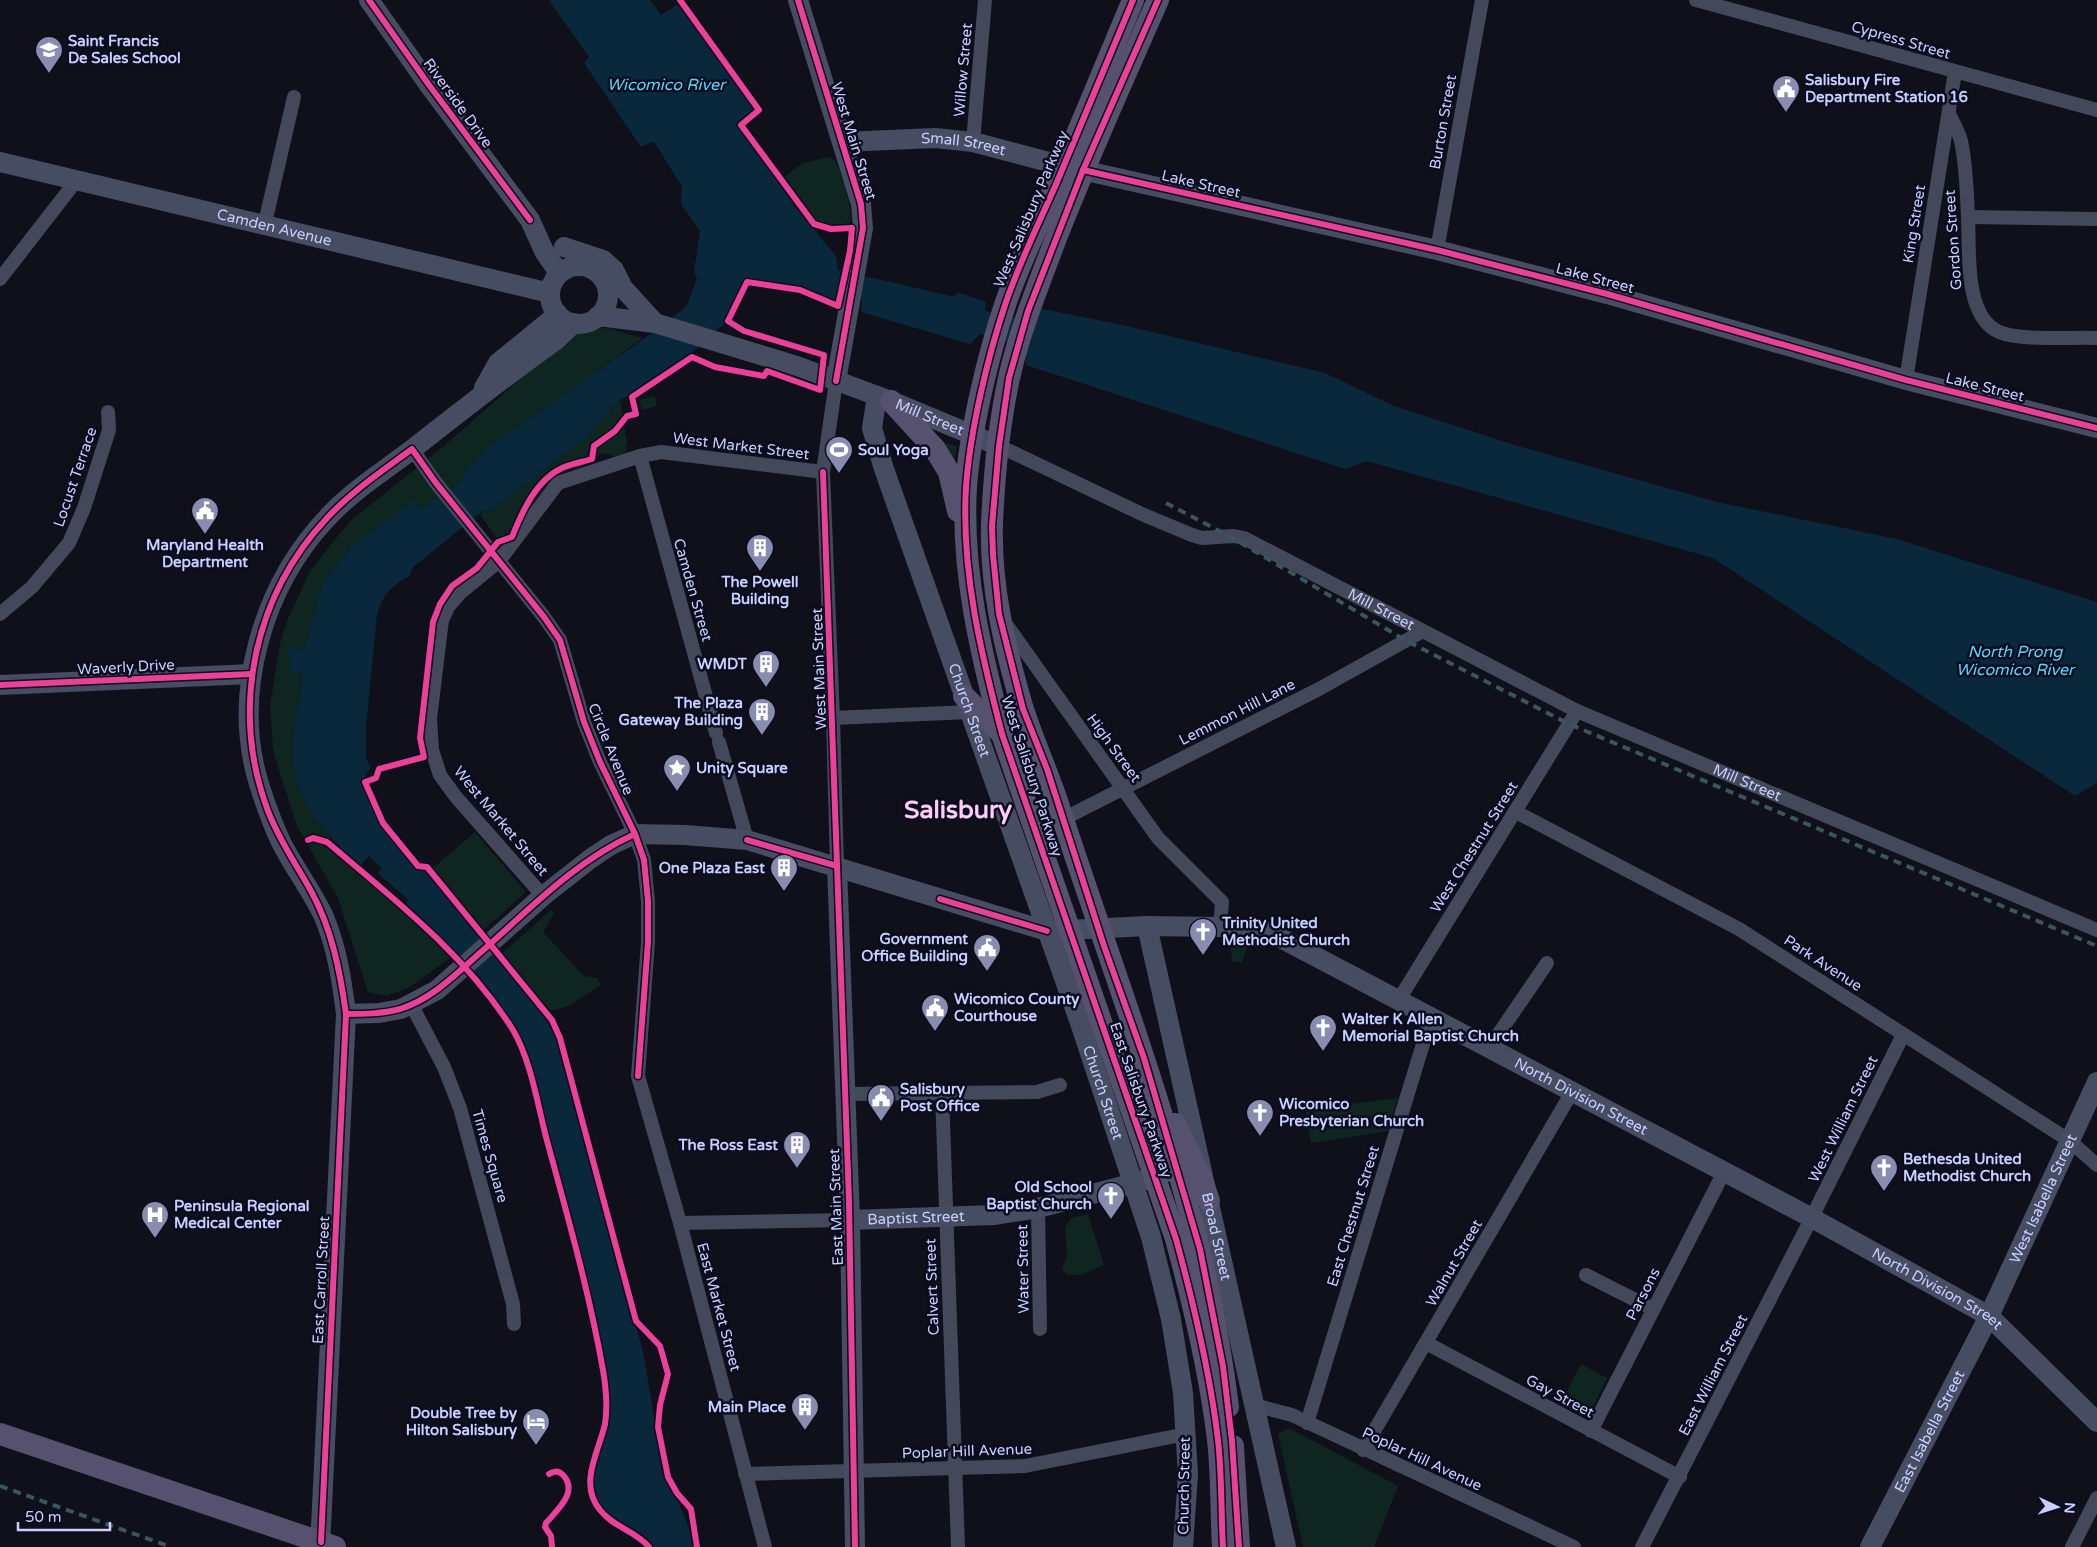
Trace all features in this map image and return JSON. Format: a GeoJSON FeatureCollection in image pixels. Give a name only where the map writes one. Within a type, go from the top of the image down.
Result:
{"type":"FeatureCollection","features":[{"type":"Feature","properties":{"kind":"main road","name":"West Salisbury Parkway"},"geometry":{"type":"LineString","coordinates":[[1098,927],[1047,769],[1023,709],[999,614],[994,580],[992,526],[999,446],[1009,378],[1073,168],[1133,0]]}},
{"type":"Feature","properties":{"kind":"main road","name":"West Salisbury Parkway"},"geometry":{"type":"LineString","coordinates":[[1071,929],[1002,734],[984,662],[971,597],[966,538],[966,486],[973,436],[988,363],[1006,302],[1158,0]]}},
{"type":"Feature","properties":{"kind":"main road"},"geometry":{"type":"LineString","coordinates":[[884,399],[935,449],[948,472],[966,538]]}},
{"type":"Feature","properties":{"kind":"main road"},"geometry":{"type":"LineString","coordinates":[[966,704],[1002,734]]}},
{"type":"Feature","properties":{"kind":"main road","name":"East Salisbury Parkway"},"geometry":{"type":"LineString","coordinates":[[1098,927],[1144,1058],[1200,1250],[1223,1366],[1234,1458],[1239,1547]]}},
{"type":"Feature","properties":{"kind":"main road","name":"East Salisbury Parkway"},"geometry":{"type":"LineString","coordinates":[[1071,929],[1176,1239],[1193,1299],[1208,1375],[1218,1441],[1222,1547]]}},
{"type":"Feature","properties":{"kind":"main road"},"geometry":{"type":"LineString","coordinates":[[1144,1058],[1200,1177],[1209,1201]]}},
{"type":"Feature","properties":{"kind":"main road"},"geometry":{"type":"LineString","coordinates":[[0,1434],[325,1545]]}},
{"type":"Feature","properties":{"kind":"street","name":"Riverside Drive"},"geometry":{"type":"LineString","coordinates":[[369,0],[434,92],[530,220],[544,251],[559,273]]}},
{"type":"Feature","properties":{"kind":"street","name":"West Main Street"},"geometry":{"type":"LineString","coordinates":[[798,0],[861,204],[863,228],[836,381],[823,472],[837,866]]}},
{"type":"Feature","properties":{"kind":"street","name":"Willow Street"},"geometry":{"type":"LineString","coordinates":[[973,142],[985,0]]}},
{"type":"Feature","properties":{"kind":"street","name":"Burton Street"},"geometry":{"type":"LineString","coordinates":[[1437,250],[1482,0]]}},
{"type":"Feature","properties":{"kind":"street","name":"Cypress Street"},"geometry":{"type":"LineString","coordinates":[[1696,0],[2097,110]]}},
{"type":"Feature","properties":{"kind":"street","name":"King Street"},"geometry":{"type":"LineString","coordinates":[[1906,380],[1955,72]]}},
{"type":"Feature","properties":{"kind":"street"},"geometry":{"type":"LineString","coordinates":[[265,223],[294,97]]}},
{"type":"Feature","properties":{"kind":"street","name":"Gordon Street"},"geometry":{"type":"LineString","coordinates":[[1949,114],[1961,141],[1968,217],[1968,259],[1974,298],[1982,317],[1990,327],[1999,332],[2023,336],[2097,338]]}},
{"type":"Feature","properties":{"kind":"street","name":"Small Street"},"geometry":{"type":"LineString","coordinates":[[842,142],[935,138],[973,142],[1073,168]]}},
{"type":"Feature","properties":{"kind":"street","name":"Camden Avenue"},"geometry":{"type":"LineString","coordinates":[[0,162],[265,223],[550,292]]}},
{"type":"Feature","properties":{"kind":"street","name":"Lake Street"},"geometry":{"type":"LineString","coordinates":[[1073,168],[1437,250],[1607,294],[1906,380],[2097,428]]}},
{"type":"Feature","properties":{"kind":"street"},"geometry":{"type":"LineString","coordinates":[[0,279],[76,180]]}},
{"type":"Feature","properties":{"kind":"street"},"geometry":{"type":"LineString","coordinates":[[1968,217],[2097,219]]}},
{"type":"Feature","properties":{"kind":"street","name":"Riverside Drive"},"geometry":{"type":"LineString","coordinates":[[530,220],[564,247],[583,266]]}},
{"type":"Feature","properties":{"kind":"street"},"geometry":{"type":"LineString","coordinates":[[564,247],[603,260],[614,270],[623,288],[658,323]]}},
{"type":"Feature","properties":{"kind":"street"},"geometry":{"type":"LineString","coordinates":[[574,266],[583,266],[598,273],[603,280],[607,299],[598,316],[591,321],[566,319],[553,308],[550,292],[551,285],[559,273],[574,266]]}},
{"type":"Feature","properties":{"kind":"street","name":"Mill Street"},"geometry":{"type":"LineString","coordinates":[[603,280],[625,306],[658,323],[797,366],[884,399],[999,446],[1144,515],[1192,535],[1202,538],[1234,536],[1244,538],[1577,711],[2097,930]]}},
{"type":"Feature","properties":{"kind":"street","name":"Mill Street"},"geometry":{"type":"LineString","coordinates":[[598,316],[658,323]]}},
{"type":"Feature","properties":{"kind":"street","name":"East Carroll Street"},"geometry":{"type":"LineString","coordinates":[[325,1545],[346,1014],[340,969],[324,919],[311,892],[281,842],[254,770],[248,705],[258,642],[277,591],[311,537],[356,491],[479,396],[498,363],[566,319]]}},
{"type":"Feature","properties":{"kind":"street","name":"Church Street"},"geometry":{"type":"LineString","coordinates":[[884,399],[872,433],[1047,931],[1151,1237],[1171,1319],[1183,1393],[1188,1474],[1183,1547]]}},
{"type":"Feature","properties":{"kind":"street","name":"Locust Terrace"},"geometry":{"type":"LineString","coordinates":[[0,614],[32,587],[69,544],[84,508],[109,430],[108,412]]}},
{"type":"Feature","properties":{"kind":"street","name":"Circle Avenue"},"geometry":{"type":"LineString","coordinates":[[412,449],[436,483],[544,617],[560,640],[584,722],[600,762],[635,834],[644,860],[648,901],[648,942],[638,1076]]}},
{"type":"Feature","properties":{"kind":"street","name":"West Market Street"},"geometry":{"type":"LineString","coordinates":[[543,896],[456,797],[440,775],[432,750],[430,719],[442,620],[448,606],[460,593],[499,561],[558,483],[640,456],[670,453],[823,472]]}},
{"type":"Feature","properties":{"kind":"street","name":"Camden Street"},"geometry":{"type":"LineString","coordinates":[[640,456],[746,840]]}},
{"type":"Feature","properties":{"kind":"street","name":"High Street"},"geometry":{"type":"LineString","coordinates":[[999,614],[1021,648],[1158,838],[1222,902],[1220,927]]}},
{"type":"Feature","properties":{"kind":"street","name":"Lemmon Hill Lane"},"geometry":{"type":"LineString","coordinates":[[1063,819],[1319,689],[1424,631]]}},
{"type":"Feature","properties":{"kind":"street","name":"Waverly Drive"},"geometry":{"type":"LineString","coordinates":[[0,684],[252,674]]}},
{"type":"Feature","properties":{"kind":"street"},"geometry":{"type":"LineString","coordinates":[[833,718],[966,704]]}},
{"type":"Feature","properties":{"kind":"street","name":"West Chestnut Street"},"geometry":{"type":"LineString","coordinates":[[1398,1001],[1577,711]]}},
{"type":"Feature","properties":{"kind":"street","name":"Park Avenue"},"geometry":{"type":"LineString","coordinates":[[1516,812],[1739,929],[2070,1141],[2097,1165]]}},
{"type":"Feature","properties":{"kind":"street"},"geometry":{"type":"LineString","coordinates":[[346,1014],[379,1013],[411,1004],[437,990],[543,896],[590,859],[611,845],[635,834]]}},
{"type":"Feature","properties":{"kind":"street","name":"North Division Street"},"geometry":{"type":"LineString","coordinates":[[635,834],[685,835],[746,840],[1047,931],[1147,926],[1220,927],[1269,932],[1812,1218],[1988,1316],[2097,1422]]}},
{"type":"Feature","properties":{"kind":"street","name":"East Main Street"},"geometry":{"type":"LineString","coordinates":[[837,866],[850,1220],[856,1547]]}},
{"type":"Feature","properties":{"kind":"street","name":"Broad Street"},"geometry":{"type":"LineString","coordinates":[[1147,926],[1286,1547]]}},
{"type":"Feature","properties":{"kind":"street"},"geometry":{"type":"LineString","coordinates":[[1488,1048],[1548,963]]}},
{"type":"Feature","properties":{"kind":"street","name":"Times Square"},"geometry":{"type":"LineString","coordinates":[[411,1004],[444,1067],[460,1108],[513,1304],[514,1324]]}},
{"type":"Feature","properties":{"kind":"street","name":"East Chestnut Street"},"geometry":{"type":"LineString","coordinates":[[1307,1423],[1431,1018]]}},
{"type":"Feature","properties":{"kind":"street","name":"West William Street"},"geometry":{"type":"LineString","coordinates":[[1812,1218],[1903,1035]]}},
{"type":"Feature","properties":{"kind":"street","name":"East Market Street"},"geometry":{"type":"LineString","coordinates":[[638,1076],[680,1223],[765,1547]]}},
{"type":"Feature","properties":{"kind":"street","name":"West Isabella Street"},"geometry":{"type":"LineString","coordinates":[[1988,1316],[2097,1082]]}},
{"type":"Feature","properties":{"kind":"street"},"geometry":{"type":"LineString","coordinates":[[845,1094],[1037,1092],[1060,1085]]}},
{"type":"Feature","properties":{"kind":"street","name":"Walnut Street"},"geometry":{"type":"LineString","coordinates":[[1363,1450],[1572,1092]]}},
{"type":"Feature","properties":{"kind":"street","name":"Calvert Street"},"geometry":{"type":"LineString","coordinates":[[942,1093],[958,1547]]}},
{"type":"Feature","properties":{"kind":"street","name":"Baptist Street"},"geometry":{"type":"LineString","coordinates":[[680,1223],[994,1215],[1038,1208],[1154,1178],[1176,1167]]}},
{"type":"Feature","properties":{"kind":"street","name":"Parsons"},"geometry":{"type":"LineString","coordinates":[[1592,1431],[1724,1172]]}},
{"type":"Feature","properties":{"kind":"street","name":"Water Street"},"geometry":{"type":"LineString","coordinates":[[1038,1208],[1040,1329]]}},
{"type":"Feature","properties":{"kind":"street","name":"East William Street"},"geometry":{"type":"LineString","coordinates":[[1642,1547],[1680,1477],[1812,1218]]}},
{"type":"Feature","properties":{"kind":"street"},"geometry":{"type":"LineString","coordinates":[[1586,1276],[1653,1309]]}},
{"type":"Feature","properties":{"kind":"street","name":"East Isabella Street"},"geometry":{"type":"LineString","coordinates":[[1870,1547],[1988,1316]]}},
{"type":"Feature","properties":{"kind":"street","name":"Gay Street"},"geometry":{"type":"LineString","coordinates":[[1426,1343],[1680,1477]]}},
{"type":"Feature","properties":{"kind":"street","name":"Poplar Hill Avenue"},"geometry":{"type":"LineString","coordinates":[[1254,1405],[1276,1409],[1574,1547]]}},
{"type":"Feature","properties":{"kind":"street","name":"Poplar Hill Avenue"},"geometry":{"type":"LineString","coordinates":[[745,1474],[1044,1464],[1186,1434]]}},
{"type":"Feature","properties":{"kind":"street"},"geometry":{"type":"LineString","coordinates":[[2072,1547],[2097,1498]]}},
{"type":"Feature","properties":{"kind":"green space"},"geometry":{"type":"Polygon","coordinates":[[[829,157],[835,160],[847,193],[851,212],[849,226],[836,228],[825,226],[808,215],[784,177],[803,163],[829,157]]]}},
{"type":"Feature","properties":{"kind":"green space"},"geometry":{"type":"Polygon","coordinates":[[[607,328],[643,338],[473,464],[465,471],[461,481],[421,510],[416,503],[353,545],[322,584],[305,648],[290,649],[303,678],[294,732],[293,760],[305,800],[332,838],[408,905],[456,954],[408,988],[386,996],[368,992],[338,898],[297,826],[273,751],[270,706],[280,644],[287,621],[310,571],[350,521],[445,445],[559,345],[579,331],[607,328]]]}},
{"type":"Feature","properties":{"kind":"green space"},"geometry":{"type":"Polygon","coordinates":[[[655,396],[657,406],[642,410],[639,400],[655,396]]]}},
{"type":"Feature","properties":{"kind":"green space"},"geometry":{"type":"Polygon","coordinates":[[[620,400],[627,441],[625,454],[615,457],[606,453],[555,467],[545,475],[521,508],[507,536],[498,539],[480,515],[485,510],[489,512],[585,439],[620,400]]]}},
{"type":"Feature","properties":{"kind":"green space"},"geometry":{"type":"Polygon","coordinates":[[[939,441],[957,446],[953,467],[939,441]]]}},
{"type":"Feature","properties":{"kind":"green space"},"geometry":{"type":"Polygon","coordinates":[[[475,832],[526,892],[479,934],[428,872],[475,832]]]}},
{"type":"Feature","properties":{"kind":"green space"},"geometry":{"type":"Polygon","coordinates":[[[551,910],[554,913],[543,932],[584,976],[597,978],[601,985],[568,1006],[543,1013],[498,957],[551,910]]]}},
{"type":"Feature","properties":{"kind":"green space"},"geometry":{"type":"Polygon","coordinates":[[[1229,938],[1250,938],[1242,963],[1232,961],[1229,938]]]}},
{"type":"Feature","properties":{"kind":"green space"},"geometry":{"type":"Polygon","coordinates":[[[1398,1098],[1388,1131],[1311,1143],[1305,1109],[1398,1098]]]}},
{"type":"Feature","properties":{"kind":"green space"},"geometry":{"type":"Polygon","coordinates":[[[1088,1214],[1104,1265],[1081,1275],[1068,1275],[1062,1269],[1067,1255],[1065,1228],[1071,1218],[1088,1214]]]}},
{"type":"Feature","properties":{"kind":"green space"},"geometry":{"type":"Polygon","coordinates":[[[1581,1364],[1607,1378],[1588,1417],[1561,1403],[1581,1364]]]}},
{"type":"Feature","properties":{"kind":"green space"},"geometry":{"type":"Polygon","coordinates":[[[1289,1428],[1398,1486],[1374,1547],[1303,1547],[1278,1434],[1289,1428]]]}},
{"type":"Feature","properties":{"kind":"water"},"geometry":{"type":"Polygon","coordinates":[[[549,0],[650,0],[661,15],[678,4],[754,108],[737,123],[794,205],[836,256],[838,270],[955,297],[957,292],[986,302],[985,311],[1035,322],[1038,308],[1127,326],[1325,373],[1394,406],[1518,446],[1717,502],[1897,539],[2097,602],[2097,783],[2075,796],[1713,558],[1367,461],[1345,469],[1026,365],[1026,348],[980,334],[970,344],[861,312],[862,298],[837,294],[836,302],[807,290],[747,278],[726,322],[690,354],[642,389],[620,400],[585,439],[489,512],[484,510],[412,568],[410,576],[389,591],[381,602],[377,615],[366,726],[366,759],[371,767],[363,780],[371,805],[390,836],[417,867],[426,869],[459,909],[458,911],[532,998],[555,1036],[564,1057],[643,1352],[664,1473],[686,1519],[694,1547],[654,1547],[640,1533],[607,1512],[596,1495],[593,1482],[594,1470],[608,1406],[605,1366],[573,1227],[524,1043],[506,1014],[437,935],[407,905],[353,859],[320,824],[307,805],[298,783],[293,760],[294,729],[303,678],[301,672],[290,671],[289,649],[305,648],[322,584],[353,545],[411,503],[416,503],[421,509],[461,481],[465,471],[490,446],[637,344],[686,307],[697,279],[694,272],[700,231],[681,204],[682,187],[654,141],[641,147],[584,63],[589,57],[549,0]]]}},
{"type":"Feature","properties":{"kind":"pier"},"geometry":{"type":"Polygon","coordinates":[[[369,856],[382,868],[378,873],[409,900],[406,904],[361,865],[369,856]]]}},
{"type":"Feature","properties":{"kind":"railway"},"geometry":{"type":"LineString","coordinates":[[1166,503],[1229,536],[1405,640],[1569,724],[2097,946]]}},
{"type":"Feature","properties":{"kind":"railway"},"geometry":{"type":"LineString","coordinates":[[0,1486],[171,1547]]}},
{"type":"Feature","properties":{"kind":"cycle path"},"geometry":{"type":"LineString","coordinates":[[369,0],[429,85],[530,220]]}},
{"type":"Feature","properties":{"kind":"cycle path"},"geometry":{"type":"LineString","coordinates":[[680,0],[759,110],[741,125],[814,224],[831,229],[852,228],[850,251],[838,306],[800,290],[747,282],[728,321],[744,331],[824,355],[820,390],[767,371],[764,376],[715,367],[692,357],[632,397],[636,414],[627,416],[615,431],[594,446],[592,459],[562,468],[545,480],[525,507],[512,537],[498,542],[477,568],[452,586],[440,604],[433,622],[420,738],[424,757],[379,769],[376,778],[365,782],[383,823],[418,866],[427,867],[552,1020],[560,1038],[636,1321],[660,1346],[668,1374],[660,1405],[658,1427],[668,1477],[677,1493],[691,1509],[697,1547]]}},
{"type":"Feature","properties":{"kind":"cycle path"},"geometry":{"type":"LineString","coordinates":[[798,0],[861,204],[863,228],[836,381]]}},
{"type":"Feature","properties":{"kind":"cycle path"},"geometry":{"type":"LineString","coordinates":[[1133,0],[1057,182],[1017,271],[999,323],[986,369],[971,442],[965,518],[974,612],[1002,734],[1183,1264],[1201,1339],[1215,1415],[1220,1467],[1223,1547]]}},
{"type":"Feature","properties":{"kind":"cycle path"},"geometry":{"type":"LineString","coordinates":[[1158,0],[1083,170],[1028,311],[1009,378],[999,446],[992,526],[993,555],[999,614],[1023,709],[1047,769],[1104,946],[1144,1058],[1200,1249],[1223,1366],[1232,1441],[1239,1547]]}},
{"type":"Feature","properties":{"kind":"cycle path"},"geometry":{"type":"LineString","coordinates":[[1083,170],[1437,250],[1607,294],[1906,380],[2097,428]]}},
{"type":"Feature","properties":{"kind":"cycle path"},"geometry":{"type":"LineString","coordinates":[[321,1542],[346,1014],[338,966],[330,935],[318,905],[282,842],[268,811],[257,773],[251,734],[250,695],[255,656],[266,619],[281,583],[302,549],[327,518],[347,499],[412,449],[436,483],[544,617],[560,640],[584,722],[600,762],[635,834],[644,860],[648,901],[648,942],[638,1076]]}},
{"type":"Feature","properties":{"kind":"cycle path"},"geometry":{"type":"LineString","coordinates":[[823,472],[849,1201],[855,1547]]}},
{"type":"Feature","properties":{"kind":"cycle path"},"geometry":{"type":"LineString","coordinates":[[0,685],[252,674]]}},
{"type":"Feature","properties":{"kind":"cycle path"},"geometry":{"type":"LineString","coordinates":[[346,1014],[393,1011],[423,999],[453,977],[535,903],[573,872],[613,845],[635,834]]}},
{"type":"Feature","properties":{"kind":"cycle path"},"geometry":{"type":"LineString","coordinates":[[308,840],[313,838],[327,842],[428,929],[474,977],[513,1030],[519,1042],[533,1082],[577,1253],[603,1370],[606,1417],[592,1467],[591,1489],[594,1500],[605,1516],[638,1537],[649,1547]]}},
{"type":"Feature","properties":{"kind":"cycle path"},"geometry":{"type":"LineString","coordinates":[[747,840],[837,866]]}},
{"type":"Feature","properties":{"kind":"cycle path"},"geometry":{"type":"LineString","coordinates":[[940,899],[1047,931]]}},
{"type":"Feature","properties":{"kind":"cycle path"},"geometry":{"type":"LineString","coordinates":[[549,1474],[556,1471],[560,1472],[567,1481],[569,1488],[565,1500],[546,1523],[545,1527],[551,1536],[552,1547]]}},
{"type":"Feature","properties":{"kind":"place","name":"Saint Francis De Sales School"},"geometry":{"type":"Point","coordinates":[49,74]}},
{"type":"Feature","properties":{"kind":"place","name":"Salisbury Fire Department Station 16"},"geometry":{"type":"Point","coordinates":[1786,113]}},
{"type":"Feature","properties":{"kind":"place","name":"Soul Yoga"},"geometry":{"type":"Point","coordinates":[839,474]}},
{"type":"Feature","properties":{"kind":"place","name":"Maryland Health Department"},"geometry":{"type":"Point","coordinates":[205,535]}},
{"type":"Feature","properties":{"kind":"place","name":"The Powell Building"},"geometry":{"type":"Point","coordinates":[760,572]}},
{"type":"Feature","properties":{"kind":"place","name":"WMDT"},"geometry":{"type":"Point","coordinates":[766,688]}},
{"type":"Feature","properties":{"kind":"place","name":"The Plaza Gateway Building"},"geometry":{"type":"Point","coordinates":[762,736]}},
{"type":"Feature","properties":{"kind":"place","name":"Unity Square"},"geometry":{"type":"Point","coordinates":[677,792]}},
{"type":"Feature","properties":{"kind":"place","name":"One Plaza East"},"geometry":{"type":"Point","coordinates":[784,892]}},
{"type":"Feature","properties":{"kind":"place","name":"Trinity United Methodist Church"},"geometry":{"type":"Point","coordinates":[1203,956]}},
{"type":"Feature","properties":{"kind":"place","name":"Government Office Building"},"geometry":{"type":"Point","coordinates":[987,972]}},
{"type":"Feature","properties":{"kind":"place","name":"Wicomico County Courthouse"},"geometry":{"type":"Point","coordinates":[935,1032]}},
{"type":"Feature","properties":{"kind":"place","name":"Walter K Allen Memorial Baptist Church"},"geometry":{"type":"Point","coordinates":[1323,1052]}},
{"type":"Feature","properties":{"kind":"place","name":"Salisbury Post Office"},"geometry":{"type":"Point","coordinates":[881,1122]}},
{"type":"Feature","properties":{"kind":"place","name":"Wicomico Presbyterian Church"},"geometry":{"type":"Point","coordinates":[1260,1137]}},
{"type":"Feature","properties":{"kind":"place","name":"The Ross East"},"geometry":{"type":"Point","coordinates":[797,1169]}},
{"type":"Feature","properties":{"kind":"place","name":"Bethesda United Methodist Church"},"geometry":{"type":"Point","coordinates":[1884,1192]}},
{"type":"Feature","properties":{"kind":"place","name":"Old School Baptist Church"},"geometry":{"type":"Point","coordinates":[1111,1220]}},
{"type":"Feature","properties":{"kind":"place","name":"Peninsula Regional Medical Center"},"geometry":{"type":"Point","coordinates":[155,1239]}},
{"type":"Feature","properties":{"kind":"place","name":"Main Place"},"geometry":{"type":"Point","coordinates":[805,1431]}},
{"type":"Feature","properties":{"kind":"place","name":"Double Tree by Hilton Salisbury"},"geometry":{"type":"Point","coordinates":[536,1446]}},
{"type":"Feature","properties":{"kind":"district","name":"Salisbury"},"geometry":{"type":"Point","coordinates":[958,809]}},
{"type":"Feature","properties":{"kind":"water label","name":"Wicomico River"},"geometry":{"type":"Point","coordinates":[666,84]}},
{"type":"Feature","properties":{"kind":"water label","name":"North Prong Wicomico River"},"geometry":{"type":"Point","coordinates":[2015,660]}}]}
